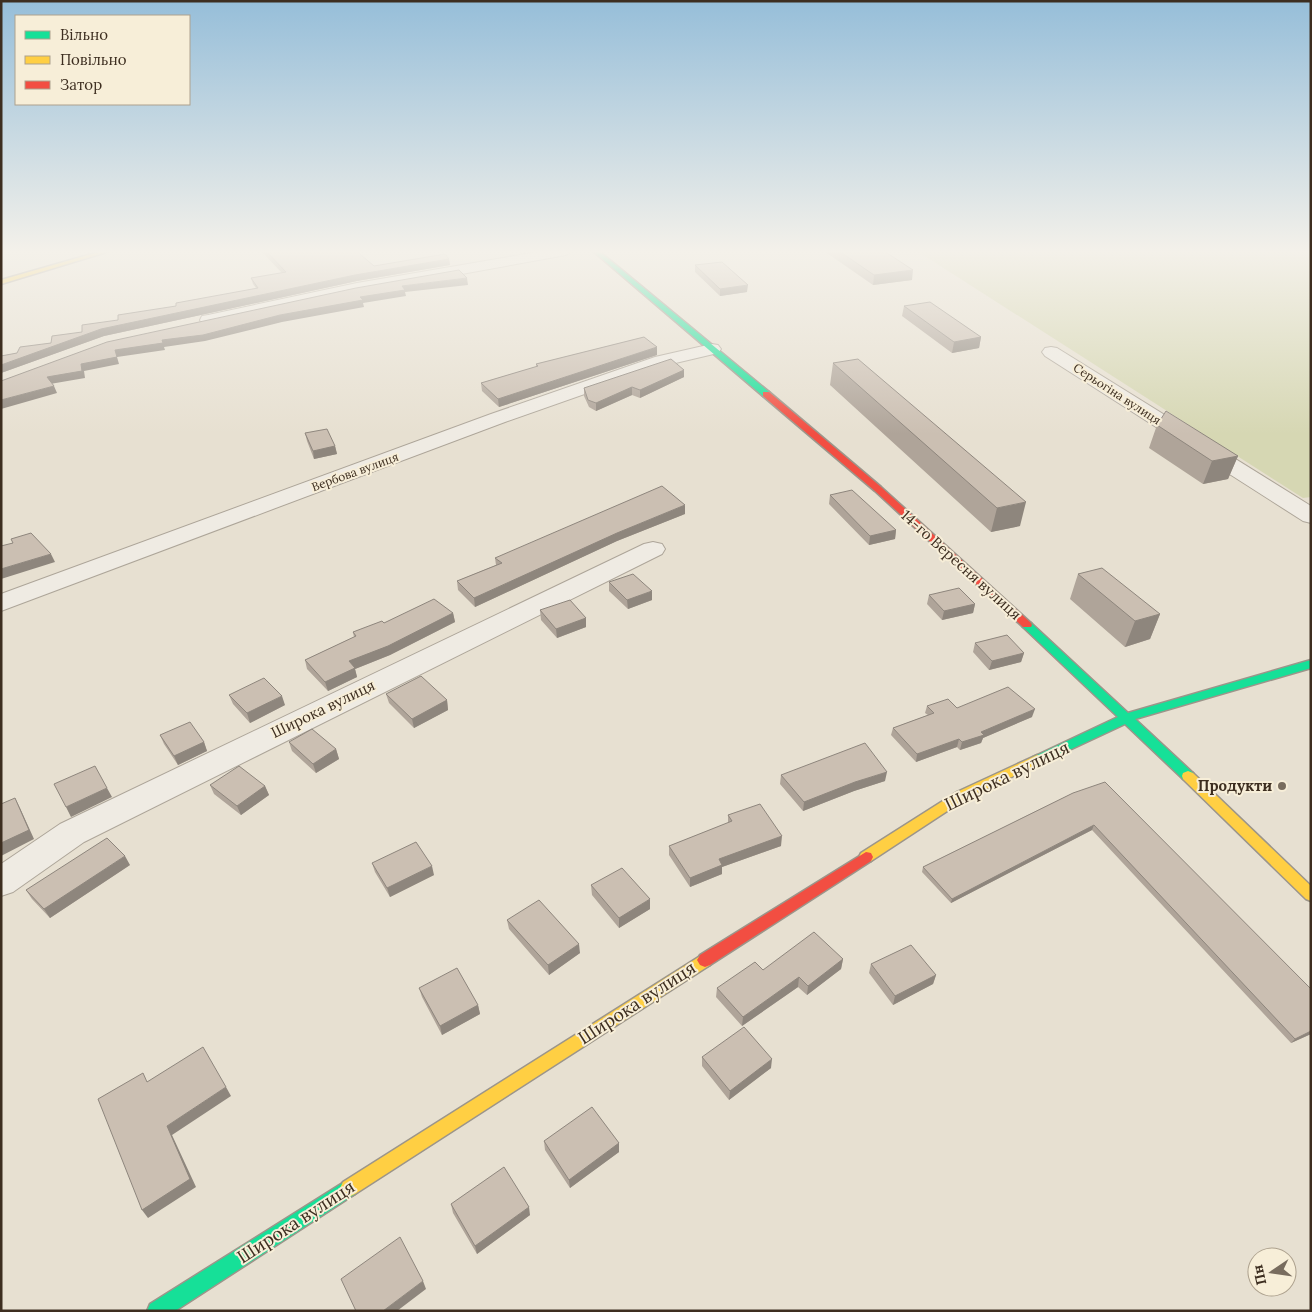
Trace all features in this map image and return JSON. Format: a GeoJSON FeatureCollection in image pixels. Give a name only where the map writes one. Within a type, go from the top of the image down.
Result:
{"type":"FeatureCollection","features":[{"type":"Feature","properties":{"kind":"street"},"geometry":{"type":"LineString","coordinates":[[191,324],[245,312]]}},
{"type":"Feature","properties":{"kind":"street","name":"14-го Вересня вулиця"},"geometry":{"type":"LineString","coordinates":[[668,312],[878,489],[1128,717],[1311,895]]}},
{"type":"Feature","properties":{"kind":"street","name":"Вербова вулиця"},"geometry":{"type":"LineString","coordinates":[[1,603],[498,418],[661,361],[712,349]]}},
{"type":"Feature","properties":{"kind":"street","name":"Серьогіна вулиця"},"geometry":{"type":"LineString","coordinates":[[1051,352],[1311,516]]}},
{"type":"Feature","properties":{"kind":"street","name":"Широка вулиця"},"geometry":{"type":"LineString","coordinates":[[1,882],[72,833],[653,549]]}},
{"type":"Feature","properties":{"kind":"street"},"geometry":{"type":"LineString","coordinates":[[1128,717],[1311,664]]}},
{"type":"Feature","properties":{"kind":"street","name":"Широка вулиця"},"geometry":{"type":"LineString","coordinates":[[157,1311],[962,795],[1128,717]]}},
{"type":"Feature","properties":{"kind":"green space"},"geometry":{"type":"Polygon","coordinates":[[[1013,312],[1311,312],[1311,497],[1303,498],[1013,312]]]}},
{"type":"Feature","properties":{"kind":"building"},"geometry":{"type":"Polygon","coordinates":[[[136,312],[180,312],[101,329],[1,365],[1,356],[17,353],[20,347],[51,343],[52,336],[82,332],[82,325],[118,320],[118,315],[136,312]]]}},
{"type":"Feature","properties":{"kind":"building"},"geometry":{"type":"Polygon","coordinates":[[[244,312],[295,312],[203,335],[162,340],[163,343],[115,350],[117,357],[81,364],[82,371],[47,377],[54,386],[1,400],[1,381],[107,342],[244,312]]]}},
{"type":"Feature","properties":{"kind":"building"},"geometry":{"type":"Polygon","coordinates":[[[913,312],[945,312],[981,337],[954,342],[913,312]]]}},
{"type":"Feature","properties":{"kind":"building"},"geometry":{"type":"Polygon","coordinates":[[[644,337],[657,347],[498,399],[481,383],[538,366],[536,364],[644,337]]]}},
{"type":"Feature","properties":{"kind":"building"},"geometry":{"type":"Polygon","coordinates":[[[671,359],[684,370],[640,390],[632,387],[596,403],[588,400],[584,388],[671,359]]]}},
{"type":"Feature","properties":{"kind":"building"},"geometry":{"type":"Polygon","coordinates":[[[858,359],[1026,502],[997,508],[833,363],[858,359]]]}},
{"type":"Feature","properties":{"kind":"building"},"geometry":{"type":"Polygon","coordinates":[[[1166,411],[1238,456],[1212,461],[1157,425],[1166,411]]]}},
{"type":"Feature","properties":{"kind":"building"},"geometry":{"type":"Polygon","coordinates":[[[327,429],[335,446],[313,451],[305,433],[327,429]]]}},
{"type":"Feature","properties":{"kind":"building"},"geometry":{"type":"Polygon","coordinates":[[[662,486],[685,505],[617,533],[474,598],[457,581],[502,563],[495,558],[662,486]]]}},
{"type":"Feature","properties":{"kind":"building"},"geometry":{"type":"Polygon","coordinates":[[[852,490],[896,530],[870,536],[830,495],[852,490]]]}},
{"type":"Feature","properties":{"kind":"building"},"geometry":{"type":"Polygon","coordinates":[[[31,533],[51,554],[1,569],[1,546],[13,543],[11,539],[31,533]]]}},
{"type":"Feature","properties":{"kind":"building"},"geometry":{"type":"Polygon","coordinates":[[[1102,568],[1160,614],[1135,621],[1078,574],[1102,568]]]}},
{"type":"Feature","properties":{"kind":"building"},"geometry":{"type":"Polygon","coordinates":[[[633,574],[652,591],[627,600],[609,582],[633,574]]]}},
{"type":"Feature","properties":{"kind":"building"},"geometry":{"type":"Polygon","coordinates":[[[959,588],[975,604],[944,611],[929,595],[959,588]]]}},
{"type":"Feature","properties":{"kind":"building"},"geometry":{"type":"Polygon","coordinates":[[[434,599],[453,613],[388,646],[349,661],[355,668],[325,682],[305,660],[356,636],[353,632],[382,621],[384,623],[434,599]]]}},
{"type":"Feature","properties":{"kind":"building"},"geometry":{"type":"Polygon","coordinates":[[[570,600],[586,618],[556,629],[540,610],[570,600]]]}},
{"type":"Feature","properties":{"kind":"building"},"geometry":{"type":"Polygon","coordinates":[[[1007,635],[1024,653],[992,661],[975,643],[1007,635]]]}},
{"type":"Feature","properties":{"kind":"building"},"geometry":{"type":"Polygon","coordinates":[[[421,676],[447,700],[412,719],[386,694],[421,676]]]}},
{"type":"Feature","properties":{"kind":"building"},"geometry":{"type":"Polygon","coordinates":[[[264,678],[282,696],[247,713],[229,695],[264,678]]]}},
{"type":"Feature","properties":{"kind":"building"},"geometry":{"type":"Polygon","coordinates":[[[1008,687],[1035,709],[981,732],[984,735],[962,742],[959,739],[917,754],[893,728],[934,713],[927,706],[948,699],[957,708],[1008,687]]]}},
{"type":"Feature","properties":{"kind":"building"},"geometry":{"type":"Polygon","coordinates":[[[190,722],[204,742],[174,756],[160,735],[190,722]]]}},
{"type":"Feature","properties":{"kind":"building"},"geometry":{"type":"Polygon","coordinates":[[[312,729],[336,749],[313,764],[289,742],[312,729]]]}},
{"type":"Feature","properties":{"kind":"building"},"geometry":{"type":"Polygon","coordinates":[[[865,743],[887,772],[804,802],[781,775],[865,743]]]}},
{"type":"Feature","properties":{"kind":"building"},"geometry":{"type":"Polygon","coordinates":[[[95,766],[107,788],[66,807],[54,784],[95,766]]]}},
{"type":"Feature","properties":{"kind":"building"},"geometry":{"type":"Polygon","coordinates":[[[239,766],[265,786],[237,806],[210,785],[239,766]]]}},
{"type":"Feature","properties":{"kind":"building"},"geometry":{"type":"Polygon","coordinates":[[[1105,782],[1311,989],[1311,1031],[1295,1039],[1094,825],[952,899],[923,867],[1073,793],[1105,782]]]}},
{"type":"Feature","properties":{"kind":"building"},"geometry":{"type":"Polygon","coordinates":[[[15,798],[29,830],[1,843],[1,804],[15,798]]]}},
{"type":"Feature","properties":{"kind":"building"},"geometry":{"type":"Polygon","coordinates":[[[760,804],[782,836],[719,859],[722,865],[690,878],[669,846],[732,821],[728,815],[760,804]]]}},
{"type":"Feature","properties":{"kind":"building"},"geometry":{"type":"Polygon","coordinates":[[[107,838],[125,856],[44,909],[26,890],[107,838]]]}},
{"type":"Feature","properties":{"kind":"building"},"geometry":{"type":"Polygon","coordinates":[[[416,842],[432,866],[387,888],[372,863],[416,842]]]}},
{"type":"Feature","properties":{"kind":"building"},"geometry":{"type":"Polygon","coordinates":[[[622,868],[650,899],[619,918],[591,885],[622,868]]]}},
{"type":"Feature","properties":{"kind":"building"},"geometry":{"type":"Polygon","coordinates":[[[539,900],[579,944],[548,965],[507,920],[539,900]]]}},
{"type":"Feature","properties":{"kind":"building"},"geometry":{"type":"Polygon","coordinates":[[[814,932],[843,959],[808,986],[799,977],[743,1017],[717,988],[755,962],[763,970],[814,932]]]}},
{"type":"Feature","properties":{"kind":"building"},"geometry":{"type":"Polygon","coordinates":[[[911,945],[936,975],[895,996],[871,964],[911,945]]]}},
{"type":"Feature","properties":{"kind":"building"},"geometry":{"type":"Polygon","coordinates":[[[457,968],[478,1005],[440,1026],[419,988],[457,968]]]}},
{"type":"Feature","properties":{"kind":"building"},"geometry":{"type":"Polygon","coordinates":[[[744,1027],[772,1059],[730,1091],[702,1057],[744,1027]]]}},
{"type":"Feature","properties":{"kind":"building"},"geometry":{"type":"Polygon","coordinates":[[[203,1047],[226,1087],[167,1126],[190,1179],[142,1210],[98,1099],[143,1073],[147,1082],[203,1047]]]}},
{"type":"Feature","properties":{"kind":"building"},"geometry":{"type":"Polygon","coordinates":[[[592,1107],[619,1143],[569,1180],[544,1141],[592,1107]]]}},
{"type":"Feature","properties":{"kind":"building"},"geometry":{"type":"Polygon","coordinates":[[[504,1167],[529,1207],[475,1246],[451,1204],[504,1167]]]}},
{"type":"Feature","properties":{"kind":"building"},"geometry":{"type":"Polygon","coordinates":[[[400,1237],[423,1281],[383,1311],[356,1311],[341,1279],[400,1237]]]}},
{"type":"Feature","properties":{"kind":"traffic: fast"},"geometry":{"type":"LineString","coordinates":[[669,312],[766,394]]}},
{"type":"Feature","properties":{"kind":"traffic: fast"},"geometry":{"type":"LineString","coordinates":[[1027,625],[1188,776]]}},
{"type":"Feature","properties":{"kind":"traffic: fast"},"geometry":{"type":"LineString","coordinates":[[1037,760],[1128,717],[1311,664]]}},
{"type":"Feature","properties":{"kind":"traffic: fast"},"geometry":{"type":"LineString","coordinates":[[157,1311],[349,1188]]}},
{"type":"Feature","properties":{"kind":"traffic: slow"},"geometry":{"type":"LineString","coordinates":[[866,857],[962,795],[1037,760]]}},
{"type":"Feature","properties":{"kind":"traffic: slow"},"geometry":{"type":"LineString","coordinates":[[1188,776],[1311,895]]}},
{"type":"Feature","properties":{"kind":"traffic: slow"},"geometry":{"type":"LineString","coordinates":[[349,1188],[705,960]]}},
{"type":"Feature","properties":{"kind":"traffic: jam"},"geometry":{"type":"LineString","coordinates":[[766,394],[878,489],[1027,625]]}},
{"type":"Feature","properties":{"kind":"traffic: jam"},"geometry":{"type":"LineString","coordinates":[[705,960],[866,857]]}},
{"type":"Feature","properties":{"kind":"place","name":"Продукти"},"geometry":{"type":"Point","coordinates":[1282,786]}}]}
